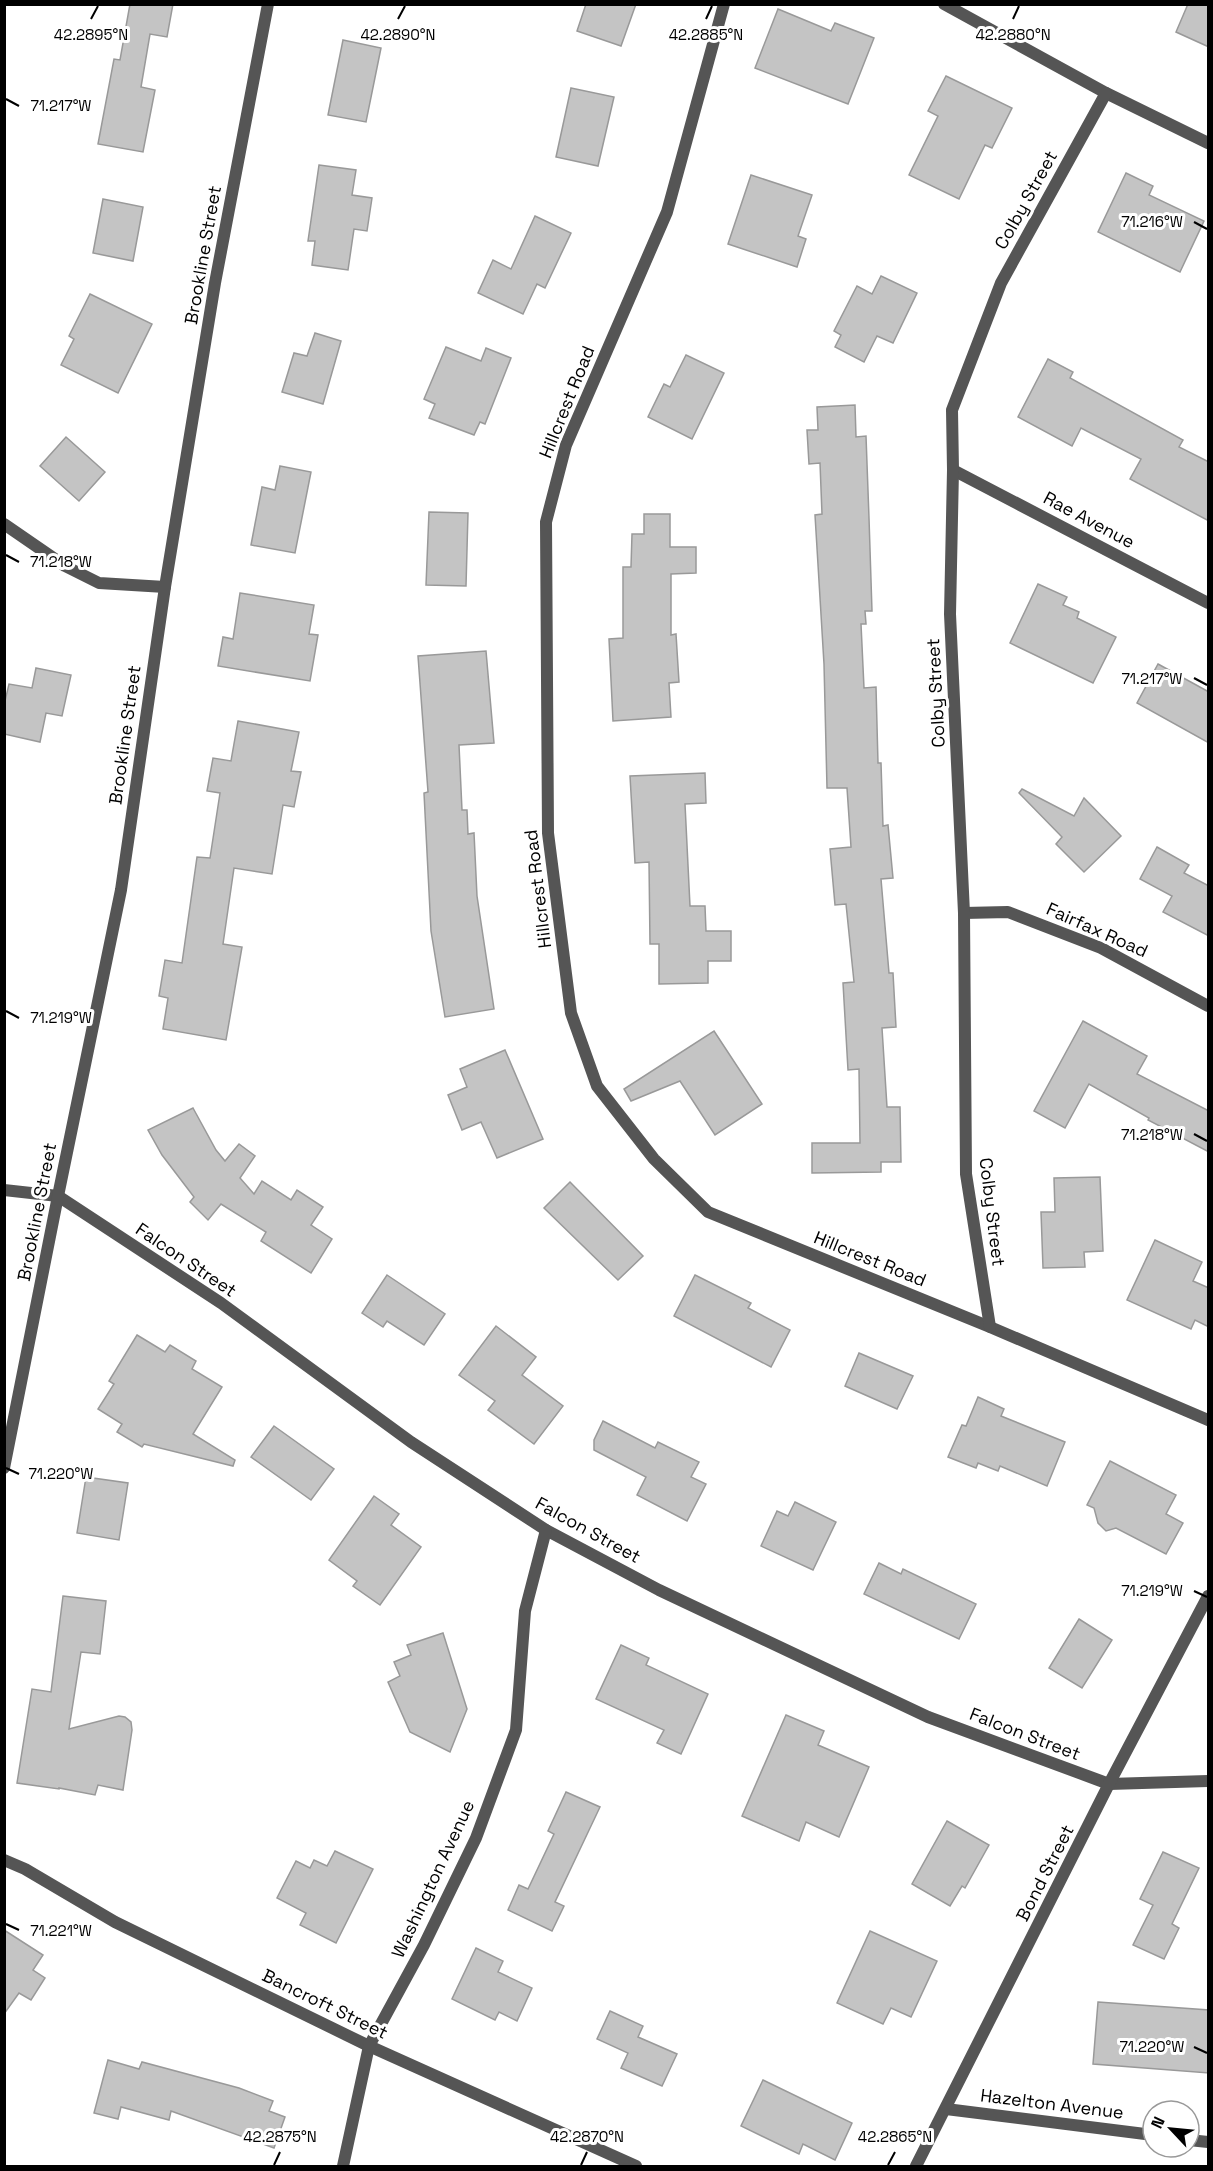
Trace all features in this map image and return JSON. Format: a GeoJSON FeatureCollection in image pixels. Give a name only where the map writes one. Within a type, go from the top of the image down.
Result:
{"type":"FeatureCollection","features":[{"type":"Feature","properties":{"kind":"street","name":"Brookline Street"},"geometry":{"type":"LineString","coordinates":[[4,1468],[121,890],[165,587],[215,283],[268,4]]}},
{"type":"Feature","properties":{"kind":"street","name":"Hillcrest Road"},"geometry":{"type":"LineString","coordinates":[[724,4],[667,212],[566,445],[546,522],[548,833],[571,1013],[597,1086],[654,1159],[708,1212],[990,1327],[1209,1420]]}},
{"type":"Feature","properties":{"kind":"street"},"geometry":{"type":"LineString","coordinates":[[944,4],[1106,93],[1209,143]]}},
{"type":"Feature","properties":{"kind":"street","name":"Colby Street"},"geometry":{"type":"LineString","coordinates":[[990,1327],[966,1174],[964,913],[950,614],[952,410],[1001,283],[1106,93]]}},
{"type":"Feature","properties":{"kind":"street","name":"Rae Avenue"},"geometry":{"type":"LineString","coordinates":[[953,470],[1209,603]]}},
{"type":"Feature","properties":{"kind":"street"},"geometry":{"type":"LineString","coordinates":[[4,524],[64,566],[99,583],[165,587]]}},
{"type":"Feature","properties":{"kind":"street","name":"Fairfax Road"},"geometry":{"type":"LineString","coordinates":[[964,913],[1008,912],[1101,948],[1209,1006]]}},
{"type":"Feature","properties":{"kind":"street","name":"Falcon Street"},"geometry":{"type":"LineString","coordinates":[[4,1190],[58,1196],[221,1303],[411,1442],[546,1530],[659,1590],[928,1717],[1109,1785],[1209,1781]]}},
{"type":"Feature","properties":{"kind":"street","name":"Washington Avenue"},"geometry":{"type":"LineString","coordinates":[[343,2166],[369,2046],[424,1945],[476,1838],[516,1730],[525,1611],[546,1530]]}},
{"type":"Feature","properties":{"kind":"street","name":"Bond Street"},"geometry":{"type":"LineString","coordinates":[[916,2166],[1109,1785],[1209,1596]]}},
{"type":"Feature","properties":{"kind":"street","name":"Bancroft Street"},"geometry":{"type":"LineString","coordinates":[[4,1860],[25,1869],[115,1923],[369,2046],[636,2166]]}},
{"type":"Feature","properties":{"kind":"street","name":"Hazelton Avenue"},"geometry":{"type":"LineString","coordinates":[[946,2109],[1141,2133]]}},
{"type":"Feature","properties":{"kind":"building"},"geometry":{"type":"Polygon","coordinates":[[[130,4],[173,4],[167,37],[150,34],[141,87],[155,90],[143,152],[98,144],[114,59],[120,60],[130,4]]]}},
{"type":"Feature","properties":{"kind":"building"},"geometry":{"type":"Polygon","coordinates":[[[586,4],[636,4],[621,46],[577,31],[586,4]]]}},
{"type":"Feature","properties":{"kind":"building"},"geometry":{"type":"Polygon","coordinates":[[[1188,4],[1209,4],[1209,47],[1176,32],[1188,4]]]}},
{"type":"Feature","properties":{"kind":"building"},"geometry":{"type":"Polygon","coordinates":[[[778,9],[831,31],[835,23],[874,38],[848,104],[755,68],[778,9]]]}},
{"type":"Feature","properties":{"kind":"building"},"geometry":{"type":"Polygon","coordinates":[[[343,40],[381,48],[366,122],[328,115],[343,40]]]}},
{"type":"Feature","properties":{"kind":"building"},"geometry":{"type":"Polygon","coordinates":[[[946,76],[1012,108],[992,148],[985,145],[959,199],[909,175],[938,116],[928,111],[946,76]]]}},
{"type":"Feature","properties":{"kind":"building"},"geometry":{"type":"Polygon","coordinates":[[[571,88],[614,97],[598,166],[556,157],[571,88]]]}},
{"type":"Feature","properties":{"kind":"building"},"geometry":{"type":"Polygon","coordinates":[[[319,165],[356,170],[352,195],[372,198],[367,231],[354,229],[348,270],[312,265],[315,241],[308,241],[319,165]]]}},
{"type":"Feature","properties":{"kind":"building"},"geometry":{"type":"Polygon","coordinates":[[[1126,173],[1153,186],[1149,195],[1204,221],[1180,272],[1098,232],[1126,173]]]}},
{"type":"Feature","properties":{"kind":"building"},"geometry":{"type":"Polygon","coordinates":[[[751,175],[812,195],[798,236],[806,239],[797,267],[728,244],[751,175]]]}},
{"type":"Feature","properties":{"kind":"building"},"geometry":{"type":"Polygon","coordinates":[[[103,199],[143,207],[133,261],[93,253],[103,199]]]}},
{"type":"Feature","properties":{"kind":"building"},"geometry":{"type":"Polygon","coordinates":[[[535,216],[571,233],[545,288],[537,284],[523,314],[478,293],[493,260],[511,269],[535,216]]]}},
{"type":"Feature","properties":{"kind":"building"},"geometry":{"type":"Polygon","coordinates":[[[881,276],[917,293],[893,343],[877,336],[864,362],[835,347],[841,335],[834,331],[857,286],[872,294],[881,276]]]}},
{"type":"Feature","properties":{"kind":"building"},"geometry":{"type":"Polygon","coordinates":[[[90,294],[152,324],[118,393],[61,365],[74,339],[69,336],[90,294]]]}},
{"type":"Feature","properties":{"kind":"building"},"geometry":{"type":"Polygon","coordinates":[[[315,333],[341,341],[323,404],[282,392],[294,353],[307,356],[315,333]]]}},
{"type":"Feature","properties":{"kind":"building"},"geometry":{"type":"Polygon","coordinates":[[[446,347],[481,361],[486,348],[511,358],[485,424],[480,422],[474,435],[429,418],[435,404],[424,399],[446,347]]]}},
{"type":"Feature","properties":{"kind":"building"},"geometry":{"type":"Polygon","coordinates":[[[686,355],[724,373],[692,439],[648,417],[664,384],[670,387],[686,355]]]}},
{"type":"Feature","properties":{"kind":"building"},"geometry":{"type":"Polygon","coordinates":[[[1048,359],[1073,372],[1070,378],[1183,440],[1179,447],[1209,462],[1209,521],[1130,479],[1141,459],[1081,428],[1072,446],[1018,417],[1048,359]]]}},
{"type":"Feature","properties":{"kind":"building"},"geometry":{"type":"Polygon","coordinates":[[[855,405],[856,437],[866,436],[872,611],[865,611],[866,624],[861,624],[864,688],[876,687],[878,763],[881,763],[883,826],[888,825],[893,878],[881,879],[889,973],[893,973],[896,1027],[882,1028],[887,1107],[900,1107],[901,1162],[881,1162],[881,1172],[812,1173],[812,1143],[860,1143],[859,1069],[848,1070],[843,983],[854,982],[846,904],[835,905],[830,849],[851,847],[847,788],[827,788],[824,664],[815,515],[822,514],[820,463],[809,464],[807,430],[818,430],[817,407],[855,405]]]}},
{"type":"Feature","properties":{"kind":"building"},"geometry":{"type":"Polygon","coordinates":[[[66,437],[105,472],[79,501],[40,466],[66,437]]]}},
{"type":"Feature","properties":{"kind":"building"},"geometry":{"type":"Polygon","coordinates":[[[280,466],[311,472],[295,553],[251,545],[262,487],[275,490],[280,466]]]}},
{"type":"Feature","properties":{"kind":"building"},"geometry":{"type":"Polygon","coordinates":[[[429,512],[468,513],[466,586],[426,585],[429,512]]]}},
{"type":"Feature","properties":{"kind":"building"},"geometry":{"type":"Polygon","coordinates":[[[644,514],[670,514],[670,547],[696,547],[696,573],[671,574],[671,635],[676,634],[679,682],[669,683],[671,717],[613,721],[609,639],[623,638],[623,567],[631,567],[632,534],[644,534],[644,514]]]}},
{"type":"Feature","properties":{"kind":"building"},"geometry":{"type":"Polygon","coordinates":[[[1038,584],[1067,597],[1063,605],[1079,612],[1077,618],[1116,637],[1093,683],[1010,643],[1038,584]]]}},
{"type":"Feature","properties":{"kind":"building"},"geometry":{"type":"Polygon","coordinates":[[[240,593],[314,605],[309,634],[318,635],[310,681],[218,666],[223,637],[233,639],[240,593]]]}},
{"type":"Feature","properties":{"kind":"building"},"geometry":{"type":"Polygon","coordinates":[[[486,651],[494,743],[459,745],[462,810],[467,810],[468,834],[474,833],[477,896],[494,1009],[445,1017],[431,931],[424,793],[428,792],[418,656],[486,651]]]}},
{"type":"Feature","properties":{"kind":"building"},"geometry":{"type":"Polygon","coordinates":[[[1158,664],[1209,692],[1209,743],[1137,703],[1158,664]]]}},
{"type":"Feature","properties":{"kind":"building"},"geometry":{"type":"Polygon","coordinates":[[[36,668],[71,675],[62,716],[46,713],[40,742],[4,734],[4,705],[9,684],[32,688],[36,668]]]}},
{"type":"Feature","properties":{"kind":"building"},"geometry":{"type":"Polygon","coordinates":[[[238,721],[299,732],[291,771],[301,772],[294,807],[283,805],[272,874],[234,868],[223,944],[242,947],[226,1040],[163,1029],[168,998],[159,996],[165,960],[182,963],[197,857],[210,858],[220,793],[207,791],[213,758],[231,761],[238,721]]]}},
{"type":"Feature","properties":{"kind":"building"},"geometry":{"type":"Polygon","coordinates":[[[705,773],[706,803],[685,804],[690,906],[705,906],[706,931],[731,931],[731,961],[708,961],[708,983],[659,984],[659,944],[650,944],[649,862],[635,863],[630,776],[705,773]]]}},
{"type":"Feature","properties":{"kind":"building"},"geometry":{"type":"Polygon","coordinates":[[[1022,789],[1074,816],[1084,798],[1121,836],[1084,872],[1056,844],[1062,837],[1019,793],[1022,789]]]}},
{"type":"Feature","properties":{"kind":"building"},"geometry":{"type":"Polygon","coordinates":[[[1157,847],[1189,865],[1184,873],[1209,886],[1209,936],[1163,912],[1172,896],[1140,879],[1157,847]]]}},
{"type":"Feature","properties":{"kind":"building"},"geometry":{"type":"Polygon","coordinates":[[[1083,1021],[1147,1056],[1137,1074],[1209,1111],[1209,1152],[1148,1120],[1149,1118],[1089,1084],[1065,1128],[1034,1111],[1083,1021]]]}},
{"type":"Feature","properties":{"kind":"building"},"geometry":{"type":"Polygon","coordinates":[[[714,1031],[762,1104],[715,1135],[680,1081],[631,1101],[624,1089],[714,1031]]]}},
{"type":"Feature","properties":{"kind":"building"},"geometry":{"type":"Polygon","coordinates":[[[505,1050],[543,1139],[497,1158],[481,1122],[462,1130],[448,1095],[467,1087],[460,1069],[505,1050]]]}},
{"type":"Feature","properties":{"kind":"building"},"geometry":{"type":"Polygon","coordinates":[[[193,1108],[216,1150],[225,1161],[239,1144],[255,1156],[240,1178],[254,1194],[262,1181],[291,1200],[297,1190],[323,1207],[311,1225],[332,1239],[311,1273],[261,1241],[266,1232],[221,1204],[208,1220],[190,1202],[194,1197],[162,1155],[148,1130],[193,1108]]]}},
{"type":"Feature","properties":{"kind":"building"},"geometry":{"type":"Polygon","coordinates":[[[1100,1177],[1103,1251],[1084,1252],[1085,1267],[1043,1268],[1041,1212],[1055,1212],[1054,1178],[1100,1177]]]}},
{"type":"Feature","properties":{"kind":"building"},"geometry":{"type":"Polygon","coordinates":[[[570,1182],[643,1256],[618,1280],[544,1208],[570,1182]]]}},
{"type":"Feature","properties":{"kind":"building"},"geometry":{"type":"Polygon","coordinates":[[[1155,1240],[1202,1262],[1193,1281],[1209,1288],[1209,1327],[1195,1320],[1191,1329],[1127,1300],[1155,1240]]]}},
{"type":"Feature","properties":{"kind":"building"},"geometry":{"type":"Polygon","coordinates":[[[387,1275],[445,1314],[424,1345],[387,1321],[383,1327],[362,1313],[387,1275]]]}},
{"type":"Feature","properties":{"kind":"building"},"geometry":{"type":"Polygon","coordinates":[[[695,1275],[751,1303],[748,1308],[790,1330],[771,1367],[674,1316],[695,1275]]]}},
{"type":"Feature","properties":{"kind":"building"},"geometry":{"type":"Polygon","coordinates":[[[496,1326],[536,1357],[522,1375],[563,1406],[534,1444],[488,1410],[495,1401],[459,1375],[496,1326]]]}},
{"type":"Feature","properties":{"kind":"building"},"geometry":{"type":"Polygon","coordinates":[[[137,1335],[165,1352],[170,1345],[196,1361],[192,1369],[222,1387],[193,1434],[235,1460],[233,1466],[144,1444],[142,1447],[117,1432],[122,1424],[98,1409],[114,1384],[109,1381],[137,1335]]]}},
{"type":"Feature","properties":{"kind":"building"},"geometry":{"type":"Polygon","coordinates":[[[859,1353],[913,1376],[897,1409],[845,1386],[859,1353]]]}},
{"type":"Feature","properties":{"kind":"building"},"geometry":{"type":"Polygon","coordinates":[[[978,1397],[1004,1409],[1001,1416],[1065,1442],[1047,1486],[1000,1466],[998,1471],[978,1463],[976,1468],[948,1457],[962,1425],[966,1426],[978,1397]]]}},
{"type":"Feature","properties":{"kind":"building"},"geometry":{"type":"Polygon","coordinates":[[[603,1421],[655,1448],[658,1442],[699,1462],[691,1477],[706,1484],[687,1521],[637,1495],[646,1477],[594,1450],[594,1440],[603,1421]]]}},
{"type":"Feature","properties":{"kind":"building"},"geometry":{"type":"Polygon","coordinates":[[[274,1426],[334,1469],[311,1500],[251,1457],[274,1426]]]}},
{"type":"Feature","properties":{"kind":"building"},"geometry":{"type":"Polygon","coordinates":[[[1110,1461],[1176,1495],[1166,1514],[1183,1523],[1166,1554],[1116,1528],[1106,1531],[1098,1523],[1094,1508],[1087,1505],[1110,1461]]]}},
{"type":"Feature","properties":{"kind":"building"},"geometry":{"type":"Polygon","coordinates":[[[86,1477],[128,1483],[119,1540],[77,1533],[86,1477]]]}},
{"type":"Feature","properties":{"kind":"building"},"geometry":{"type":"Polygon","coordinates":[[[374,1496],[399,1514],[391,1525],[421,1547],[380,1605],[353,1586],[357,1581],[329,1560],[374,1496]]]}},
{"type":"Feature","properties":{"kind":"building"},"geometry":{"type":"Polygon","coordinates":[[[795,1502],[836,1522],[813,1570],[761,1546],[777,1511],[788,1516],[795,1502]]]}},
{"type":"Feature","properties":{"kind":"building"},"geometry":{"type":"Polygon","coordinates":[[[879,1563],[901,1574],[903,1569],[976,1604],[959,1639],[864,1594],[879,1563]]]}},
{"type":"Feature","properties":{"kind":"building"},"geometry":{"type":"Polygon","coordinates":[[[63,1596],[106,1601],[100,1654],[81,1652],[69,1729],[119,1716],[131,1722],[132,1730],[123,1790],[98,1785],[95,1795],[17,1783],[32,1689],[51,1692],[63,1596]]]}},
{"type":"Feature","properties":{"kind":"building"},"geometry":{"type":"Polygon","coordinates":[[[1079,1619],[1112,1640],[1082,1688],[1049,1668],[1079,1619]]]}},
{"type":"Feature","properties":{"kind":"building"},"geometry":{"type":"Polygon","coordinates":[[[443,1633],[467,1709],[450,1752],[410,1732],[388,1682],[400,1676],[394,1662],[411,1655],[407,1645],[443,1633]]]}},
{"type":"Feature","properties":{"kind":"building"},"geometry":{"type":"Polygon","coordinates":[[[621,1645],[649,1658],[646,1665],[708,1694],[681,1754],[657,1743],[664,1730],[596,1699],[621,1645]]]}},
{"type":"Feature","properties":{"kind":"building"},"geometry":{"type":"Polygon","coordinates":[[[786,1715],[824,1731],[818,1745],[869,1767],[839,1837],[806,1822],[799,1841],[742,1816],[786,1715]]]}},
{"type":"Feature","properties":{"kind":"building"},"geometry":{"type":"Polygon","coordinates":[[[566,1792],[600,1807],[555,1902],[564,1906],[552,1931],[508,1910],[519,1885],[528,1889],[554,1834],[548,1831],[566,1792]]]}},
{"type":"Feature","properties":{"kind":"building"},"geometry":{"type":"Polygon","coordinates":[[[947,1821],[989,1845],[965,1888],[962,1886],[950,1906],[912,1884],[947,1821]]]}},
{"type":"Feature","properties":{"kind":"building"},"geometry":{"type":"Polygon","coordinates":[[[335,1851],[373,1869],[336,1943],[300,1925],[306,1913],[277,1898],[296,1861],[310,1868],[314,1860],[327,1866],[335,1851]]]}},
{"type":"Feature","properties":{"kind":"building"},"geometry":{"type":"Polygon","coordinates":[[[1163,1852],[1199,1868],[1172,1924],[1179,1928],[1164,1959],[1133,1945],[1153,1905],[1140,1899],[1163,1852]]]}},
{"type":"Feature","properties":{"kind":"building"},"geometry":{"type":"Polygon","coordinates":[[[4,1930],[43,1955],[33,1970],[45,1978],[31,2000],[19,1993],[4,2014],[4,1930]]]}},
{"type":"Feature","properties":{"kind":"building"},"geometry":{"type":"Polygon","coordinates":[[[870,1931],[937,1961],[911,2017],[891,2008],[883,2024],[837,2003],[870,1931]]]}},
{"type":"Feature","properties":{"kind":"building"},"geometry":{"type":"Polygon","coordinates":[[[476,1948],[503,1961],[498,1972],[532,1988],[517,2021],[499,2012],[495,2020],[452,1999],[476,1948]]]}},
{"type":"Feature","properties":{"kind":"building"},"geometry":{"type":"Polygon","coordinates":[[[1098,2002],[1209,2010],[1209,2073],[1093,2064],[1098,2002]]]}},
{"type":"Feature","properties":{"kind":"building"},"geometry":{"type":"Polygon","coordinates":[[[610,2011],[643,2026],[638,2037],[677,2054],[662,2086],[621,2068],[628,2053],[597,2039],[610,2011]]]}},
{"type":"Feature","properties":{"kind":"building"},"geometry":{"type":"Polygon","coordinates":[[[108,2060],[139,2069],[142,2062],[239,2088],[273,2101],[269,2111],[285,2117],[274,2148],[171,2111],[169,2120],[121,2107],[118,2119],[94,2113],[108,2060]]]}},
{"type":"Feature","properties":{"kind":"building"},"geometry":{"type":"Polygon","coordinates":[[[763,2080],[852,2123],[835,2160],[803,2144],[799,2154],[741,2126],[763,2080]]]}}]}
